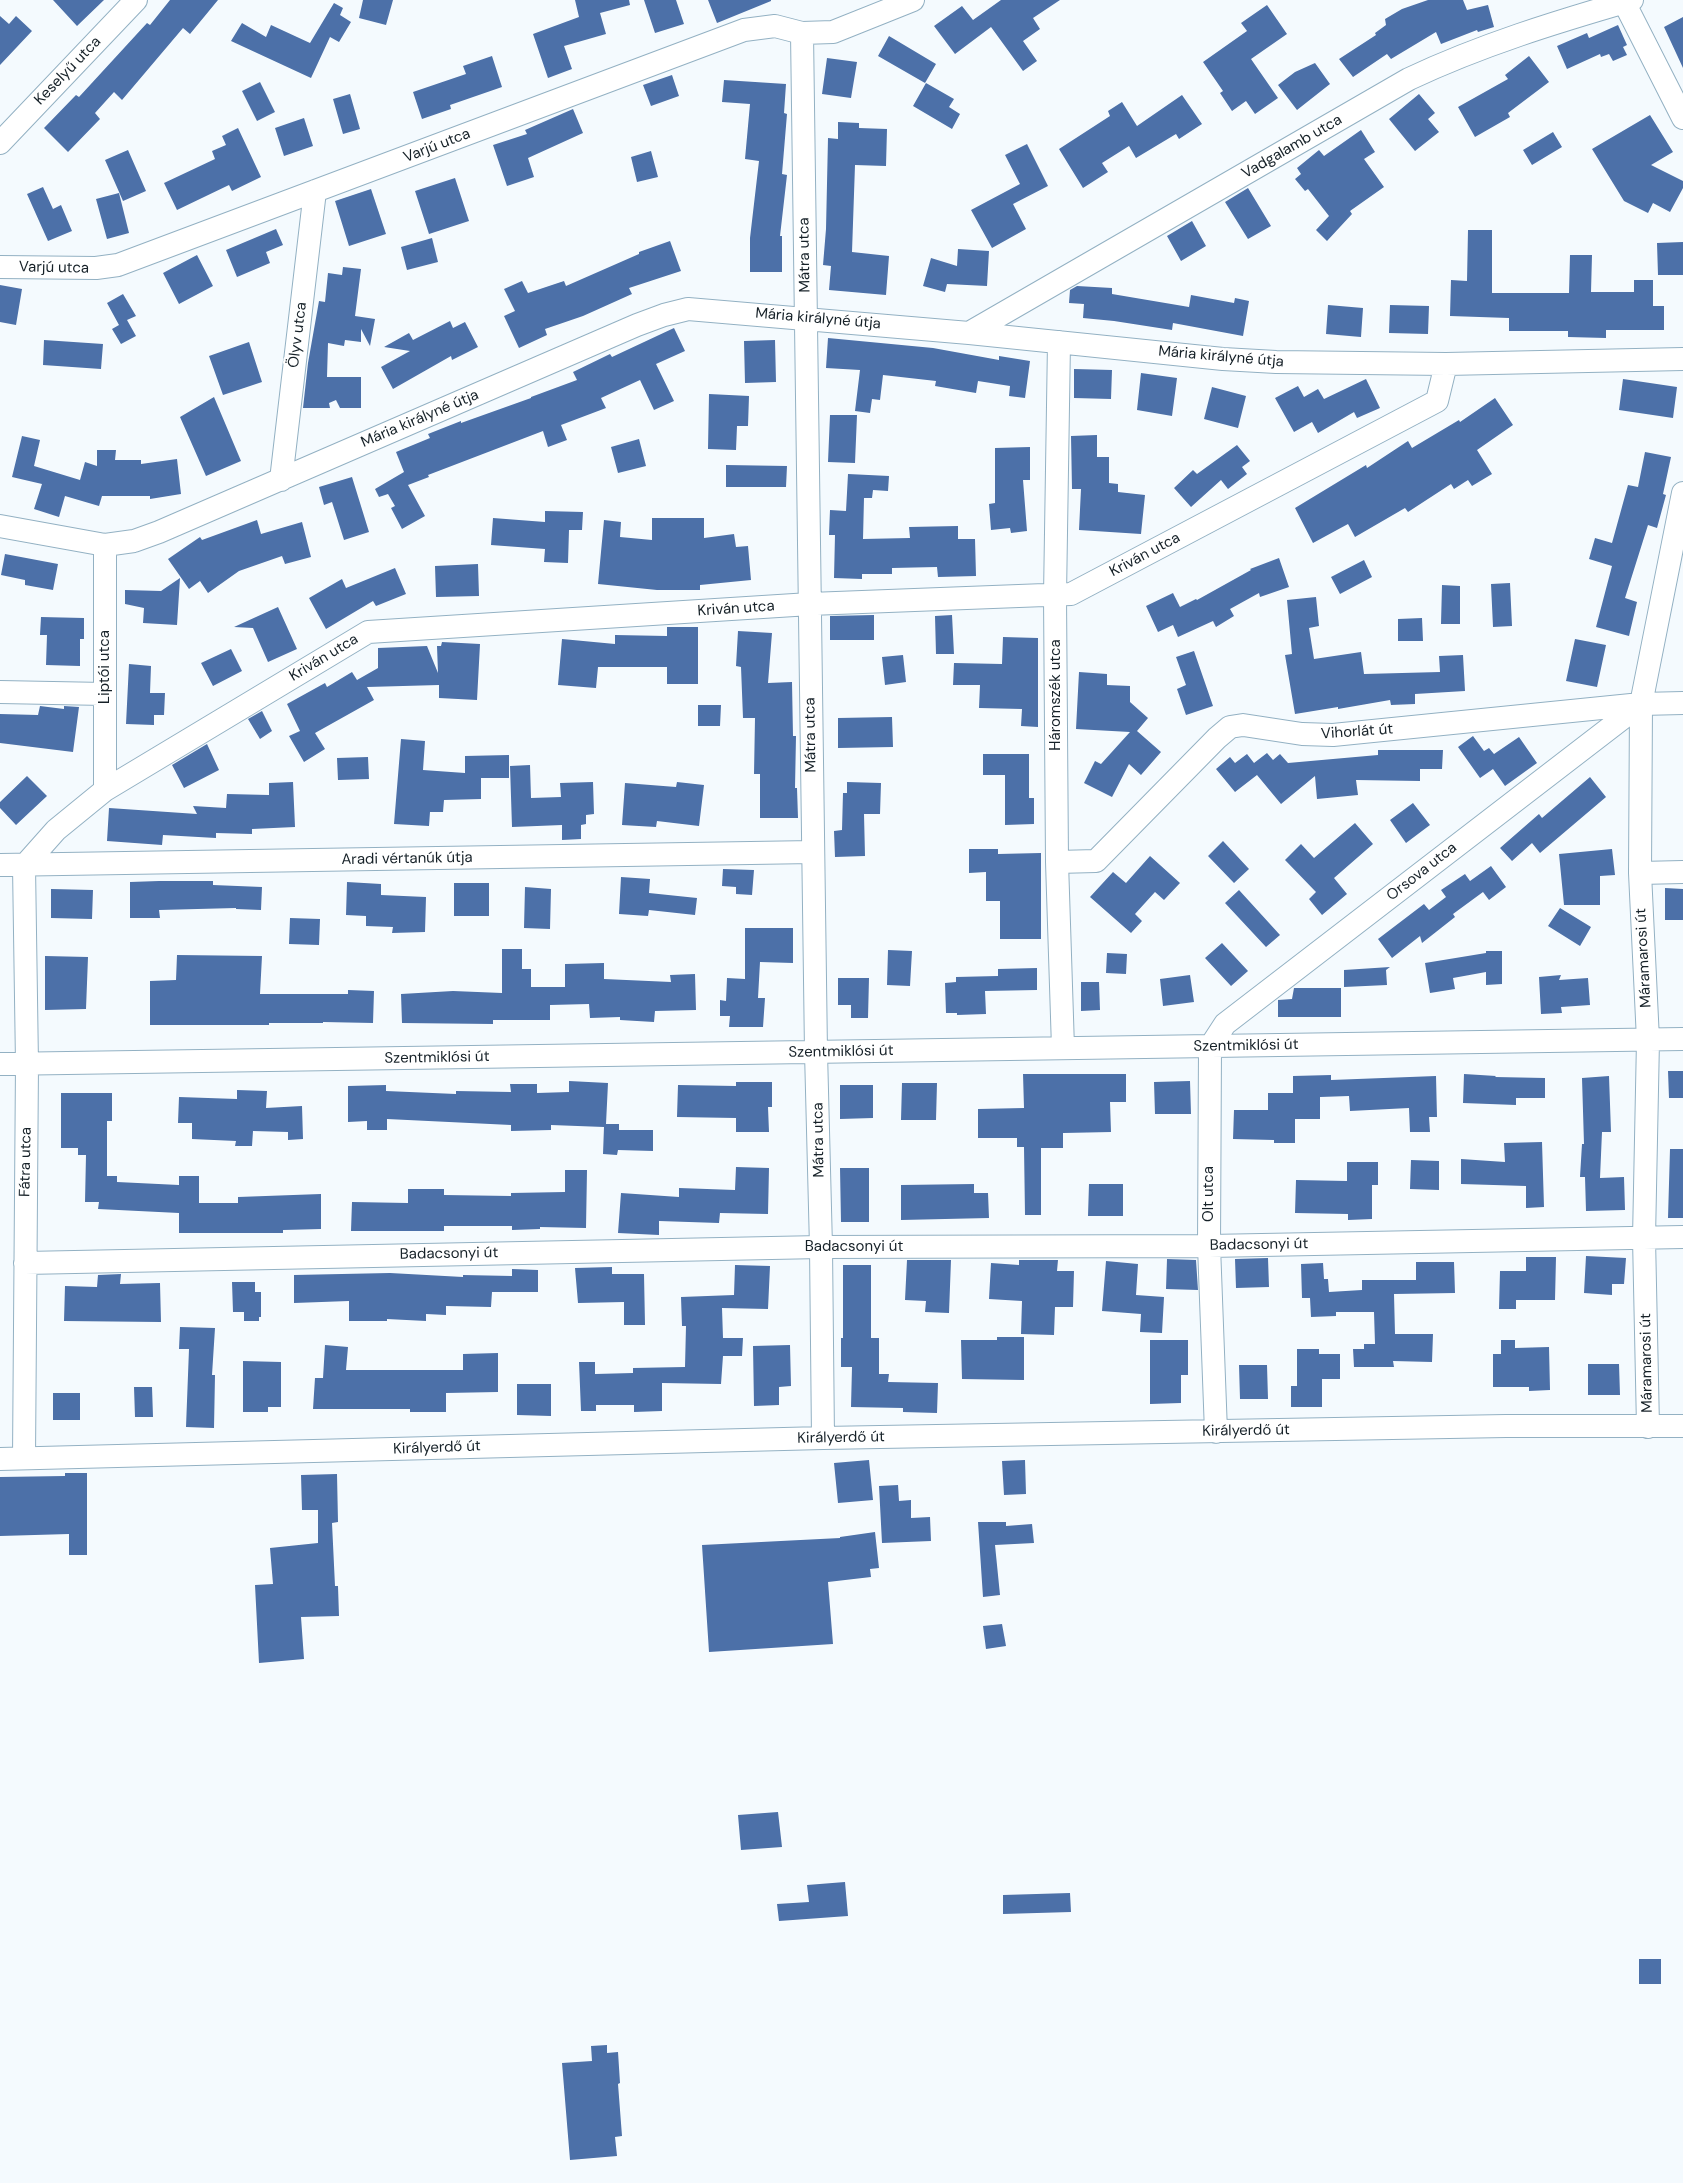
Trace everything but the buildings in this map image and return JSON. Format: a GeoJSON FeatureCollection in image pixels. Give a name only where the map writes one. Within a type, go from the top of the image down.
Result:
{"type":"FeatureCollection","features":[{"type":"Feature","properties":{"kind":"street","name":"Keselyű utca"},"geometry":{"type":"LineString","coordinates":[[0,143],[136,0]]}},
{"type":"Feature","properties":{"kind":"street","name":"Varjú utca"},"geometry":{"type":"LineString","coordinates":[[0,267],[111,267],[744,30],[776,26],[802,33],[833,32],[868,9],[913,0]]}},
{"type":"Feature","properties":{"kind":"street"},"geometry":{"type":"LineString","coordinates":[[1628,1],[1683,118]]}},
{"type":"Feature","properties":{"kind":"street","name":"Vadgalamb utca"},"geometry":{"type":"LineString","coordinates":[[969,333],[1409,78],[1498,41],[1628,1]]}},
{"type":"Feature","properties":{"kind":"street","name":"Mátra utca"},"geometry":{"type":"LineString","coordinates":[[802,33],[823,1438]]}},
{"type":"Feature","properties":{"kind":"street","name":"Ölyv utca"},"geometry":{"type":"LineString","coordinates":[[281,480],[315,191]]}},
{"type":"Feature","properties":{"kind":"street","name":"Mária királyné útja"},"geometry":{"type":"LineString","coordinates":[[0,526],[105,545],[134,541],[281,480],[664,315],[688,309],[707,309],[1276,362],[1446,364],[1683,359]]}},
{"type":"Feature","properties":{"kind":"street","name":"Háromszék utca"},"geometry":{"type":"LineString","coordinates":[[1059,342],[1055,596],[1057,862],[1063,1048]]}},
{"type":"Feature","properties":{"kind":"street","name":"Kriván utca"},"geometry":{"type":"LineString","coordinates":[[24,866],[56,830],[105,790],[368,632],[810,604],[1071,594],[1437,401],[1446,364]]}},
{"type":"Feature","properties":{"kind":"street","name":"Máramarosi út"},"geometry":{"type":"LineString","coordinates":[[1648,1427],[1644,1238],[1648,1040],[1640,873],[1641,704],[1679,534],[1683,493]]}},
{"type":"Feature","properties":{"kind":"street","name":"Liptói utca"},"geometry":{"type":"LineString","coordinates":[[105,545],[105,790]]}},
{"type":"Feature","properties":{"kind":"street"},"geometry":{"type":"LineString","coordinates":[[0,692],[106,694]]}},
{"type":"Feature","properties":{"kind":"street","name":"Vihorlát út"},"geometry":{"type":"LineString","coordinates":[[1057,862],[1096,861],[1230,727],[1243,724],[1302,734],[1333,736],[1641,704],[1683,703]]}},
{"type":"Feature","properties":{"kind":"street","name":"Orsova utca"},"geometry":{"type":"LineString","coordinates":[[1210,1047],[1225,1024],[1641,704]]}},
{"type":"Feature","properties":{"kind":"street","name":"Aradi vértanúk útja"},"geometry":{"type":"LineString","coordinates":[[0,865],[813,852]]}},
{"type":"Feature","properties":{"kind":"street","name":"Fátra utca"},"geometry":{"type":"LineString","coordinates":[[24,866],[27,1064],[24,1458]]}},
{"type":"Feature","properties":{"kind":"street"},"geometry":{"type":"LineString","coordinates":[[1640,873],[1683,872]]}},
{"type":"Feature","properties":{"kind":"street","name":"Szentmiklósi út"},"geometry":{"type":"LineString","coordinates":[[0,1064],[1683,1039]]}},
{"type":"Feature","properties":{"kind":"street","name":"Olt utca"},"geometry":{"type":"LineString","coordinates":[[1210,1047],[1208,1246],[1216,1432]]}},
{"type":"Feature","properties":{"kind":"street","name":"Badacsonyi út"},"geometry":{"type":"LineString","coordinates":[[26,1263],[821,1247],[1208,1246],[1683,1237]]}},
{"type":"Feature","properties":{"kind":"street","name":"Királyerdő út"},"geometry":{"type":"LineString","coordinates":[[0,1459],[823,1438],[1506,1426],[1683,1426]]}}]}
